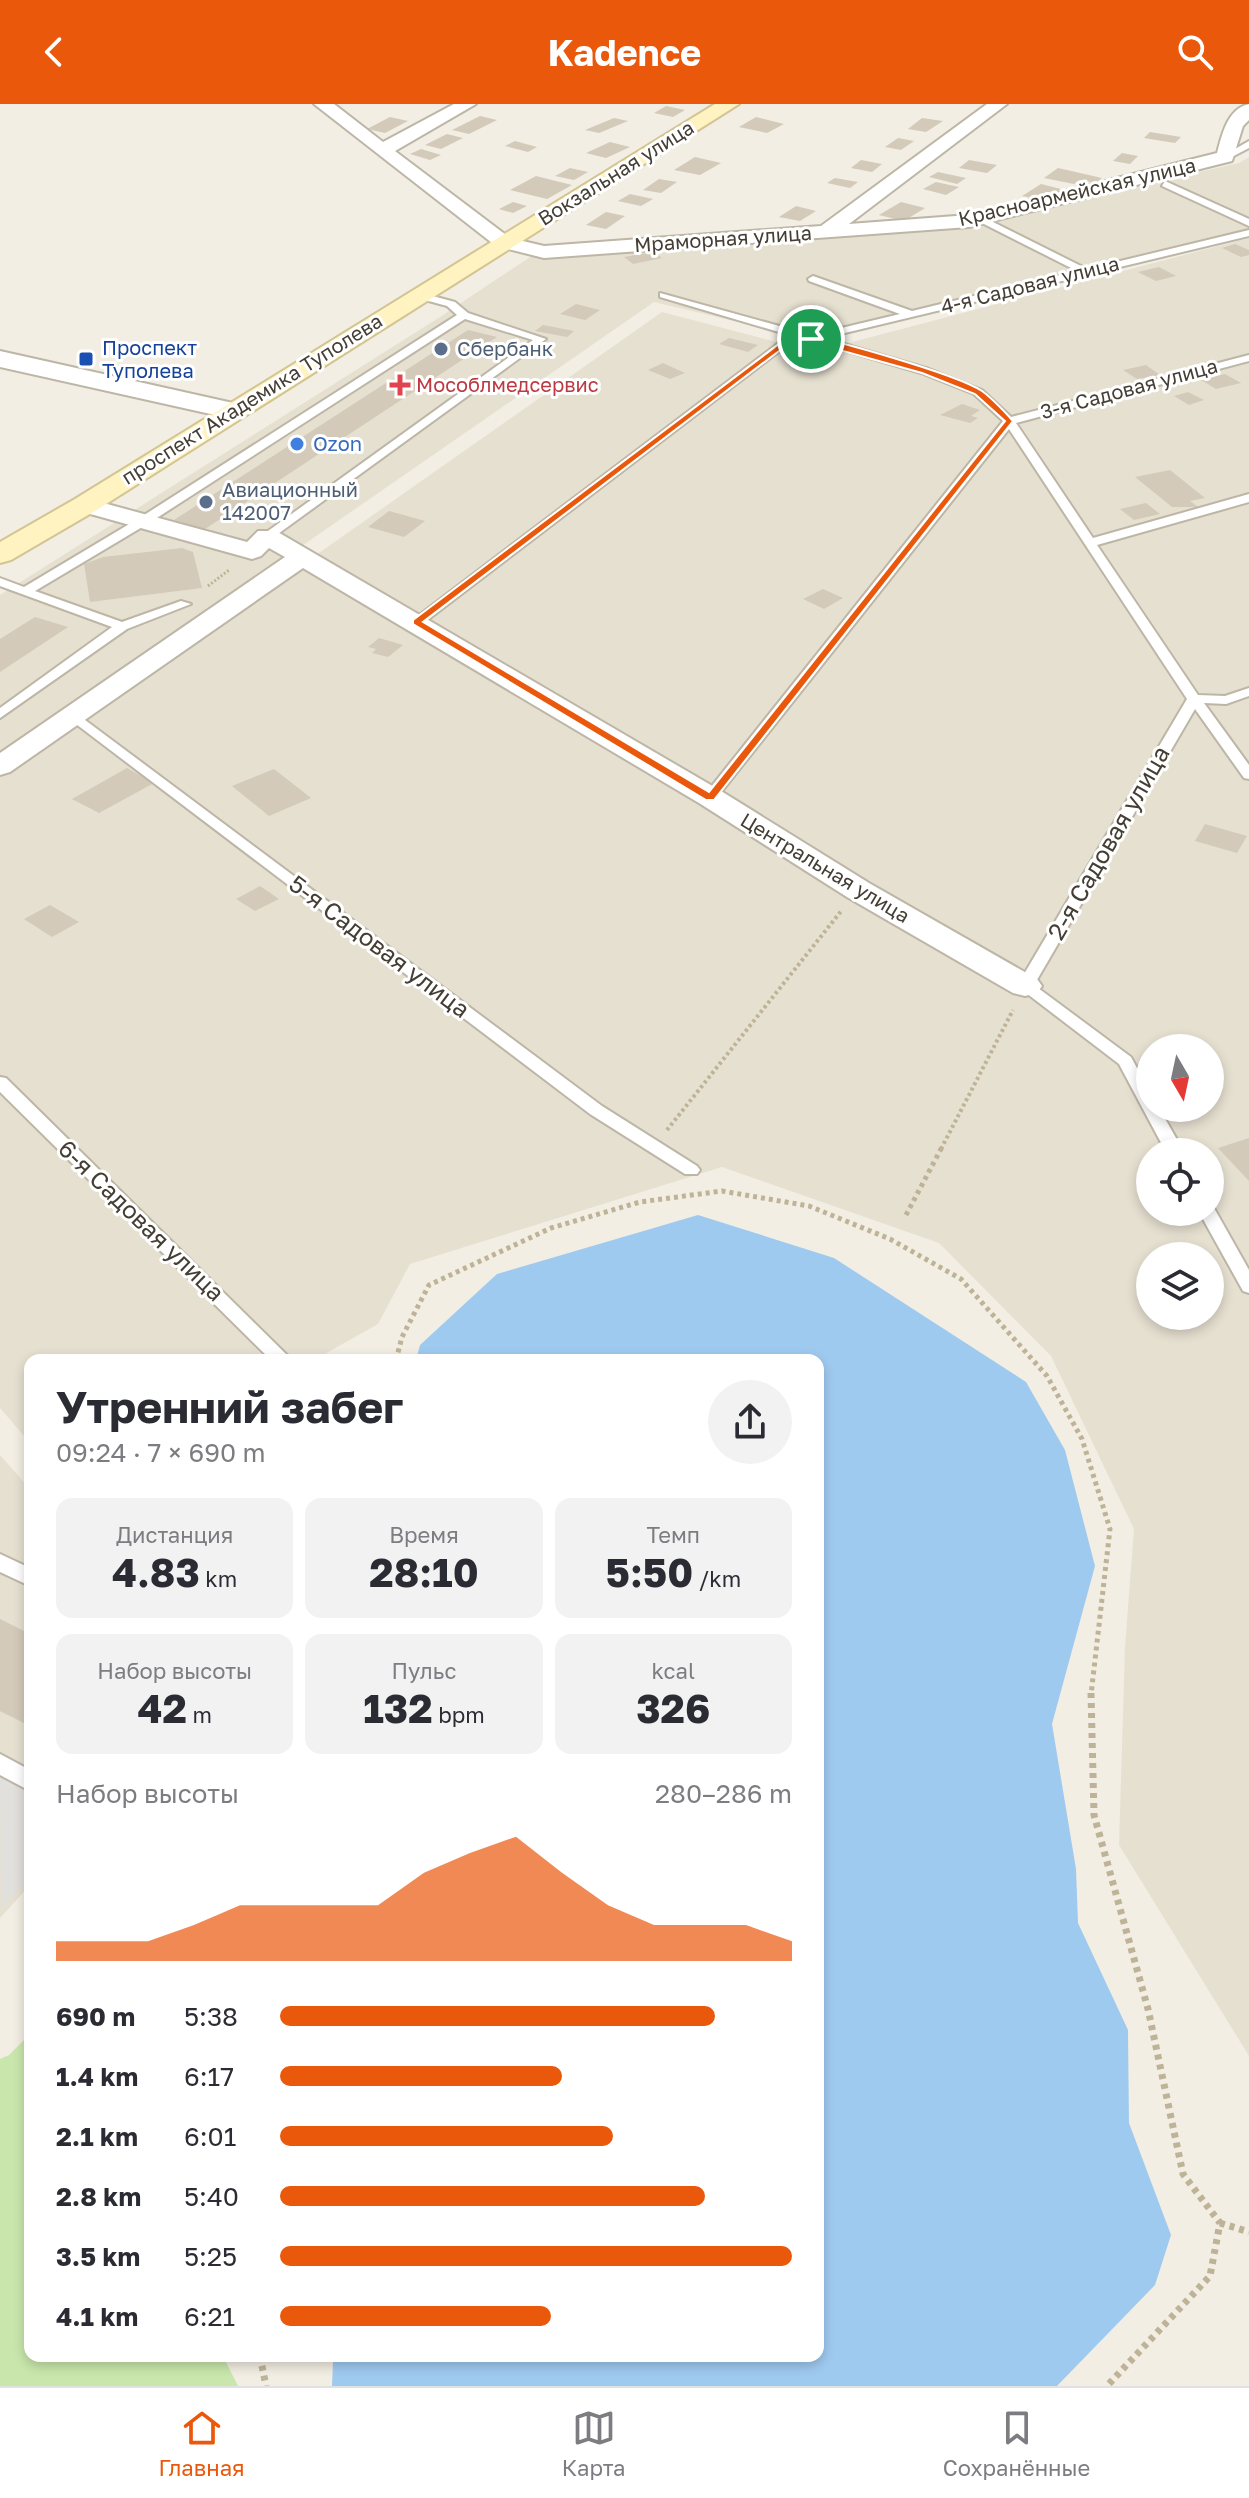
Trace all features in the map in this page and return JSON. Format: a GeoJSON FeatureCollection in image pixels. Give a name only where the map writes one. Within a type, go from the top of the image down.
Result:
{"type":"FeatureCollection","features":[{"type":"Feature","properties":{"kind":"main road","name":"Вокзальная улица"},"geometry":{"type":"LineString","coordinates":[[503,242],[729,104]]}},
{"type":"Feature","properties":{"kind":"main road","name":"проспект Академика Туполева"},"geometry":{"type":"LineString","coordinates":[[0,554],[85,505],[503,242]]}},
{"type":"Feature","properties":{"kind":"street"},"geometry":{"type":"LineString","coordinates":[[323,104],[503,242]]}},
{"type":"Feature","properties":{"kind":"street"},"geometry":{"type":"LineString","coordinates":[[382,150],[467,104]]}},
{"type":"Feature","properties":{"kind":"street","name":"Мраморная улица"},"geometry":{"type":"LineString","coordinates":[[503,242],[544,252],[826,232],[998,104]]}},
{"type":"Feature","properties":{"kind":"street","name":"Красноармейская улица"},"geometry":{"type":"LineString","coordinates":[[826,232],[969,221],[1225,157],[1234,125],[1249,109]]}},
{"type":"Feature","properties":{"kind":"street"},"geometry":{"type":"LineString","coordinates":[[0,359],[233,411]]}},
{"type":"Feature","properties":{"kind":"street","name":"Центральная улица"},"geometry":{"type":"LineString","coordinates":[[85,505],[259,544],[302,557],[710,797],[858,890],[1025,986]]}},
{"type":"Feature","properties":{"kind":"street"},"geometry":{"type":"LineString","coordinates":[[0,766],[302,557]]}},
{"type":"Feature","properties":{"kind":"lane"},"geometry":{"type":"LineString","coordinates":[[1225,157],[1249,144]]}},
{"type":"Feature","properties":{"kind":"lane"},"geometry":{"type":"LineString","coordinates":[[1165,184],[1249,223]]}},
{"type":"Feature","properties":{"kind":"lane"},"geometry":{"type":"LineString","coordinates":[[985,221],[1084,271]]}},
{"type":"Feature","properties":{"kind":"lane","name":"4-я Садовая улица"},"geometry":{"type":"LineString","coordinates":[[811,339],[1249,233]]}},
{"type":"Feature","properties":{"kind":"lane"},"geometry":{"type":"LineString","coordinates":[[813,279],[911,314]]}},
{"type":"Feature","properties":{"kind":"lane"},"geometry":{"type":"LineString","coordinates":[[259,544],[541,339],[464,315],[451,304],[418,295]]}},
{"type":"Feature","properties":{"kind":"lane"},"geometry":{"type":"LineString","coordinates":[[664,295],[794,336],[925,371],[978,392],[1009,421],[1194,699],[1249,775]]}},
{"type":"Feature","properties":{"kind":"lane"},"geometry":{"type":"LineString","coordinates":[[25,592],[145,520],[464,315]]}},
{"type":"Feature","properties":{"kind":"lane"},"geometry":{"type":"LineString","coordinates":[[416,622],[794,336]]}},
{"type":"Feature","properties":{"kind":"lane","name":"3-я Садовая улица"},"geometry":{"type":"LineString","coordinates":[[710,797],[1009,421],[1249,358]]}},
{"type":"Feature","properties":{"kind":"lane"},"geometry":{"type":"LineString","coordinates":[[1090,543],[1249,498]]}},
{"type":"Feature","properties":{"kind":"lane"},"geometry":{"type":"LineString","coordinates":[[0,582],[122,626]]}},
{"type":"Feature","properties":{"kind":"lane"},"geometry":{"type":"LineString","coordinates":[[0,714],[122,626],[185,604]]}},
{"type":"Feature","properties":{"kind":"lane"},"geometry":{"type":"LineString","coordinates":[[1194,699],[1226,700],[1249,692]]}},
{"type":"Feature","properties":{"kind":"lane","name":"2-я Садовая улица"},"geometry":{"type":"LineString","coordinates":[[1025,986],[1194,699]]}},
{"type":"Feature","properties":{"kind":"lane","name":"5-я Садовая улица"},"geometry":{"type":"LineString","coordinates":[[73,715],[596,1110],[691,1170]]}},
{"type":"Feature","properties":{"kind":"lane","name":"Центральная улица"},"geometry":{"type":"LineString","coordinates":[[1025,986],[1125,1061],[1136,1081]]}},
{"type":"Feature","properties":{"kind":"lane","name":"6-я Садовая улица"},"geometry":{"type":"LineString","coordinates":[[0,1082],[277,1354]]}},
{"type":"Feature","properties":{"kind":"lane"},"geometry":{"type":"LineString","coordinates":[[1216,1226],[1249,1286]]}},
{"type":"Feature","properties":{"kind":"lane"},"geometry":{"type":"LineString","coordinates":[[0,1562],[24,1575]]}},
{"type":"Feature","properties":{"kind":"lane"},"geometry":{"type":"LineString","coordinates":[[0,1764],[24,1778]]}},
{"type":"Feature","properties":{"kind":"path"},"geometry":{"type":"LineString","coordinates":[[185,604],[259,544]]}},
{"type":"Feature","properties":{"kind":"path"},"geometry":{"type":"LineString","coordinates":[[654,1147],[858,890]]}},
{"type":"Feature","properties":{"kind":"path"},"geometry":{"type":"LineString","coordinates":[[906,1215],[1025,986]]}},
{"type":"Feature","properties":{"kind":"path"},"geometry":{"type":"LineString","coordinates":[[398,1354],[402,1337],[429,1285],[551,1228],[640,1202],[722,1191],[809,1206],[890,1239],[961,1279],[1047,1376],[1082,1439],[1110,1529],[1091,1692],[1094,1815],[1148,2009],[1183,2174],[1220,2223],[1249,2232]]}},
{"type":"Feature","properties":{"kind":"path"},"geometry":{"type":"LineString","coordinates":[[1107,2386],[1210,2276],[1220,2223]]}},
{"type":"Feature","properties":{"kind":"path"},"geometry":{"type":"LineString","coordinates":[[261,2362],[266,2386]]}},
{"type":"Feature","properties":{"kind":"shaded area"},"geometry":{"type":"Polygon","coordinates":[[[1249,157],[1249,233],[811,339],[654,302],[0,755],[0,595],[536,253],[969,224],[1239,163],[1249,157]]]}},
{"type":"Feature","properties":{"kind":"shaded area"},"geometry":{"type":"Polygon","coordinates":[[[1249,238],[1249,2056],[1119,1845],[1125,1647],[1134,1529],[1051,1356],[939,1243],[722,1167],[410,1264],[378,1324],[325,1354],[24,1354],[24,1436],[0,1408],[0,777],[662,312],[814,352],[1249,238]]]}},
{"type":"Feature","properties":{"kind":"shaded area"},"geometry":{"type":"Polygon","coordinates":[[[0,1455],[24,1482],[24,1892],[0,1918],[0,1455]]]}},
{"type":"Feature","properties":{"kind":"shaded area"},"geometry":{"type":"Polygon","coordinates":[[[0,1774],[24,1788],[24,1883],[1,1909],[0,1774]]]}},
{"type":"Feature","properties":{"kind":"green space"},"geometry":{"type":"Polygon","coordinates":[[[24,2040],[24,2362],[226,2362],[238,2386],[0,2386],[0,2059],[9,2055],[24,2040]]]}},
{"type":"Feature","properties":{"kind":"water"},"geometry":{"type":"Polygon","coordinates":[[[698,1215],[834,1258],[1026,1382],[1065,1450],[1095,1566],[1052,1724],[1076,1869],[1078,1923],[1128,2030],[1129,2123],[1171,2235],[1155,2285],[1057,2386],[332,2386],[333,2362],[824,2362],[824,1354],[418,1354],[420,1345],[497,1274],[698,1215]]]}},
{"type":"Feature","properties":{"kind":"building"},"geometry":{"type":"Polygon","coordinates":[[[666,106],[685,110],[673,117],[654,113],[666,106]]]}},
{"type":"Feature","properties":{"kind":"building"},"geometry":{"type":"Polygon","coordinates":[[[480,116],[497,120],[469,134],[452,130],[480,116]]]}},
{"type":"Feature","properties":{"kind":"building"},"geometry":{"type":"Polygon","coordinates":[[[390,117],[408,121],[385,133],[367,129],[390,117]]]}},
{"type":"Feature","properties":{"kind":"building"},"geometry":{"type":"Polygon","coordinates":[[[756,117],[784,124],[767,133],[739,127],[756,117]]]}},
{"type":"Feature","properties":{"kind":"building"},"geometry":{"type":"Polygon","coordinates":[[[614,118],[628,121],[599,133],[585,130],[614,118]]]}},
{"type":"Feature","properties":{"kind":"building"},"geometry":{"type":"Polygon","coordinates":[[[922,118],[943,121],[926,132],[908,129],[922,118]]]}},
{"type":"Feature","properties":{"kind":"building"},"geometry":{"type":"Polygon","coordinates":[[[1150,132],[1181,137],[1175,143],[1144,138],[1150,132]]]}},
{"type":"Feature","properties":{"kind":"building"},"geometry":{"type":"Polygon","coordinates":[[[447,134],[463,138],[441,149],[425,145],[447,134]]]}},
{"type":"Feature","properties":{"kind":"building"},"geometry":{"type":"Polygon","coordinates":[[[898,138],[914,141],[901,150],[885,147],[898,138]]]}},
{"type":"Feature","properties":{"kind":"building"},"geometry":{"type":"Polygon","coordinates":[[[515,141],[537,147],[528,152],[505,146],[515,141]]]}},
{"type":"Feature","properties":{"kind":"building"},"geometry":{"type":"Polygon","coordinates":[[[610,142],[630,147],[606,158],[586,153],[610,142]]]}},
{"type":"Feature","properties":{"kind":"building"},"geometry":{"type":"Polygon","coordinates":[[[421,149],[441,155],[430,160],[410,154],[421,149]]]}},
{"type":"Feature","properties":{"kind":"building"},"geometry":{"type":"Polygon","coordinates":[[[1122,153],[1138,156],[1130,164],[1113,161],[1122,153]]]}},
{"type":"Feature","properties":{"kind":"building"},"geometry":{"type":"Polygon","coordinates":[[[695,157],[721,163],[700,175],[674,170],[695,157]]]}},
{"type":"Feature","properties":{"kind":"building"},"geometry":{"type":"Polygon","coordinates":[[[861,160],[882,164],[872,172],[851,168],[861,160]]]}},
{"type":"Feature","properties":{"kind":"building"},"geometry":{"type":"Polygon","coordinates":[[[969,160],[997,165],[987,173],[959,168],[969,160]]]}},
{"type":"Feature","properties":{"kind":"building"},"geometry":{"type":"Polygon","coordinates":[[[570,168],[588,172],[574,180],[555,176],[570,168]]]}},
{"type":"Feature","properties":{"kind":"building"},"geometry":{"type":"Polygon","coordinates":[[[1058,168],[1102,178],[1095,183],[1080,180],[1074,184],[1044,178],[1058,168]]]}},
{"type":"Feature","properties":{"kind":"building"},"geometry":{"type":"Polygon","coordinates":[[[938,172],[966,178],[957,184],[929,177],[938,172]]]}},
{"type":"Feature","properties":{"kind":"building"},"geometry":{"type":"Polygon","coordinates":[[[536,176],[572,185],[547,199],[510,190],[536,176]]]}},
{"type":"Feature","properties":{"kind":"building"},"geometry":{"type":"Polygon","coordinates":[[[835,178],[858,182],[850,188],[827,183],[835,178]]]}},
{"type":"Feature","properties":{"kind":"building"},"geometry":{"type":"Polygon","coordinates":[[[659,179],[677,182],[661,193],[643,190],[659,179]]]}},
{"type":"Feature","properties":{"kind":"building"},"geometry":{"type":"Polygon","coordinates":[[[936,182],[959,187],[946,195],[923,189],[936,182]]]}},
{"type":"Feature","properties":{"kind":"building"},"geometry":{"type":"Polygon","coordinates":[[[1041,184],[1061,189],[1042,200],[1022,196],[1041,184]]]}},
{"type":"Feature","properties":{"kind":"building"},"geometry":{"type":"Polygon","coordinates":[[[630,194],[653,199],[641,206],[618,201],[630,194]]]}},
{"type":"Feature","properties":{"kind":"building"},"geometry":{"type":"Polygon","coordinates":[[[513,202],[527,206],[513,213],[499,209],[513,202]]]}},
{"type":"Feature","properties":{"kind":"building"},"geometry":{"type":"Polygon","coordinates":[[[901,202],[925,208],[904,221],[879,215],[901,202]]]}},
{"type":"Feature","properties":{"kind":"building"},"geometry":{"type":"Polygon","coordinates":[[[796,206],[816,211],[800,221],[779,217],[796,206]]]}},
{"type":"Feature","properties":{"kind":"building"},"geometry":{"type":"Polygon","coordinates":[[[606,212],[625,216],[606,229],[586,225],[606,212]]]}},
{"type":"Feature","properties":{"kind":"building"},"geometry":{"type":"Polygon","coordinates":[[[1235,244],[1249,250],[1249,255],[1241,257],[1222,248],[1235,244]]]}},
{"type":"Feature","properties":{"kind":"building"},"geometry":{"type":"Polygon","coordinates":[[[653,252],[662,258],[633,264],[624,257],[653,252]]]}},
{"type":"Feature","properties":{"kind":"building"},"geometry":{"type":"Polygon","coordinates":[[[1159,267],[1176,276],[1156,281],[1138,272],[1159,267]]]}},
{"type":"Feature","properties":{"kind":"building"},"geometry":{"type":"Polygon","coordinates":[[[576,304],[600,310],[585,320],[560,314],[576,304]]]}},
{"type":"Feature","properties":{"kind":"building"},"geometry":{"type":"Polygon","coordinates":[[[543,325],[574,331],[567,337],[535,331],[543,325]]]}},
{"type":"Feature","properties":{"kind":"building"},"geometry":{"type":"Polygon","coordinates":[[[468,330],[497,337],[205,529],[174,520],[468,330]]]}},
{"type":"Feature","properties":{"kind":"building"},"geometry":{"type":"Polygon","coordinates":[[[729,338],[758,345],[748,352],[719,344],[729,338]]]}},
{"type":"Feature","properties":{"kind":"building"},"geometry":{"type":"Polygon","coordinates":[[[663,363],[685,373],[670,379],[648,370],[663,363]]]}},
{"type":"Feature","properties":{"kind":"building"},"geometry":{"type":"Polygon","coordinates":[[[1146,365],[1160,375],[1137,379],[1123,370],[1146,365]]]}},
{"type":"Feature","properties":{"kind":"building"},"geometry":{"type":"Polygon","coordinates":[[[1225,374],[1241,383],[1216,389],[1201,380],[1225,374]]]}},
{"type":"Feature","properties":{"kind":"building"},"geometry":{"type":"Polygon","coordinates":[[[1188,392],[1204,400],[1189,405],[1174,396],[1188,392]]]}},
{"type":"Feature","properties":{"kind":"building"},"geometry":{"type":"Polygon","coordinates":[[[962,404],[980,410],[971,416],[978,418],[970,423],[940,415],[962,404]]]}},
{"type":"Feature","properties":{"kind":"building"},"geometry":{"type":"Polygon","coordinates":[[[1170,470],[1205,498],[1190,501],[1198,507],[1172,507],[1135,477],[1170,470]]]}},
{"type":"Feature","properties":{"kind":"building"},"geometry":{"type":"Polygon","coordinates":[[[1146,503],[1160,514],[1134,520],[1120,509],[1146,503]]]}},
{"type":"Feature","properties":{"kind":"building"},"geometry":{"type":"Polygon","coordinates":[[[389,511],[425,521],[404,537],[368,527],[389,511]]]}},
{"type":"Feature","properties":{"kind":"building"},"geometry":{"type":"Polygon","coordinates":[[[182,548],[193,552],[202,588],[90,602],[84,564],[103,557],[182,548]]]}},
{"type":"Feature","properties":{"kind":"building"},"geometry":{"type":"Polygon","coordinates":[[[823,589],[843,598],[824,609],[803,599],[823,589]]]}},
{"type":"Feature","properties":{"kind":"building"},"geometry":{"type":"Polygon","coordinates":[[[35,617],[68,627],[0,672],[0,639],[35,617]]]}},
{"type":"Feature","properties":{"kind":"building"},"geometry":{"type":"Polygon","coordinates":[[[379,638],[403,645],[388,657],[372,653],[376,649],[368,647],[379,638]]]}},
{"type":"Feature","properties":{"kind":"building"},"geometry":{"type":"Polygon","coordinates":[[[127,768],[154,783],[99,813],[72,799],[127,768]]]}},
{"type":"Feature","properties":{"kind":"building"},"geometry":{"type":"Polygon","coordinates":[[[274,769],[311,798],[269,816],[232,786],[274,769]]]}},
{"type":"Feature","properties":{"kind":"building"},"geometry":{"type":"Polygon","coordinates":[[[1205,824],[1247,836],[1237,853],[1195,841],[1205,824]]]}},
{"type":"Feature","properties":{"kind":"building"},"geometry":{"type":"Polygon","coordinates":[[[260,886],[279,899],[255,911],[236,899],[260,886]]]}},
{"type":"Feature","properties":{"kind":"building"},"geometry":{"type":"Polygon","coordinates":[[[50,905],[79,922],[52,937],[24,919],[50,905]]]}},
{"type":"Feature","properties":{"kind":"building"},"geometry":{"type":"Polygon","coordinates":[[[1249,1138],[1249,1181],[1224,1154],[1224,1146],[1249,1138]]]}},
{"type":"Feature","properties":{"kind":"building"},"geometry":{"type":"Polygon","coordinates":[[[0,1619],[24,1631],[24,1723],[0,1711],[0,1619]]]}},
{"type":"Feature","properties":{"kind":"place","name":"Сбербанк"},"geometry":{"type":"Point","coordinates":[441,349]}},
{"type":"Feature","properties":{"kind":"place","name":"Проспект Туполева"},"geometry":{"type":"Point","coordinates":[86,359]}},
{"type":"Feature","properties":{"kind":"place","name":"Мособлмедсервис"},"geometry":{"type":"Point","coordinates":[400,385]}},
{"type":"Feature","properties":{"kind":"place","name":"Ozon"},"geometry":{"type":"Point","coordinates":[297,444]}},
{"type":"Feature","properties":{"kind":"place","name":"Авиационный 142007"},"geometry":{"type":"Point","coordinates":[206,502]}},
{"type":"Feature","properties":{"kind":"route"},"geometry":{"type":"LineString","coordinates":[[794,336],[811,339],[925,371],[978,392],[1009,421],[710,797],[416,622],[794,336]]}}]}
